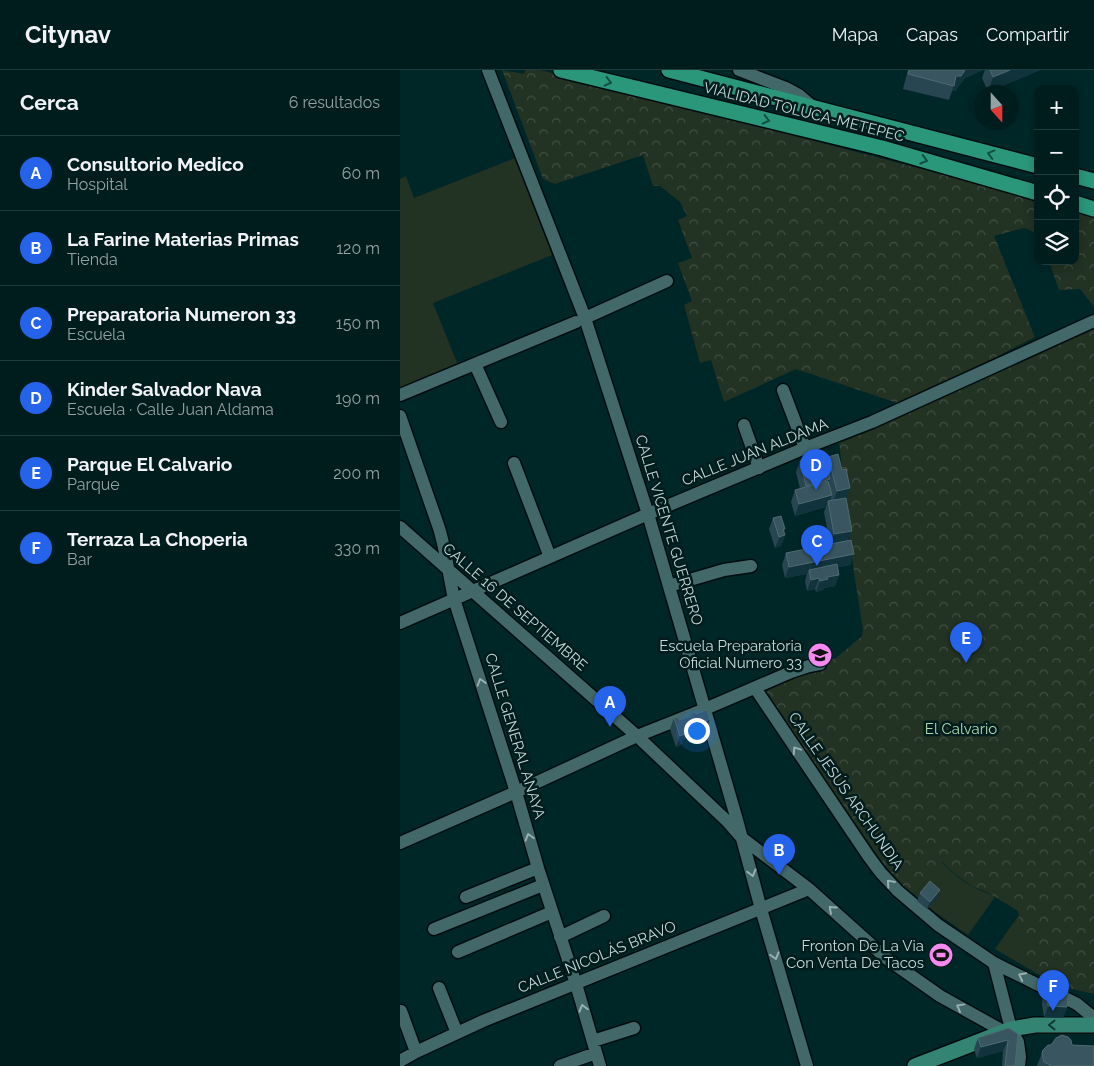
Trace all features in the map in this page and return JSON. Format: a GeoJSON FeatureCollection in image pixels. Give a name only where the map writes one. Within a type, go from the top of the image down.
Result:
{"type":"FeatureCollection","features":[{"type":"Feature","properties":{"kind":"highway","name":"VIALIDAD TOLUCA-METEPEC"},"geometry":{"type":"LineString","coordinates":[[561,70],[882,148],[1034,192]]}},
{"type":"Feature","properties":{"kind":"highway","name":"VIALIDAD TOLUCA-METEPEC"},"geometry":{"type":"LineString","coordinates":[[669,70],[1034,165]]}},
{"type":"Feature","properties":{"kind":"highway"},"geometry":{"type":"LineString","coordinates":[[1079,177],[1094,181]]}},
{"type":"Feature","properties":{"kind":"highway"},"geometry":{"type":"LineString","coordinates":[[1079,205],[1094,209]]}},
{"type":"Feature","properties":{"kind":"main road"},"geometry":{"type":"LineString","coordinates":[[925,1064],[1007,1030],[1035,1025],[1094,1025]]}},
{"type":"Feature","properties":{"kind":"street","name":"CALLE VICENTE GUERRERO"},"geometry":{"type":"LineString","coordinates":[[487,70],[580,320],[648,514],[807,1066]]}},
{"type":"Feature","properties":{"kind":"street"},"geometry":{"type":"LineString","coordinates":[[738,70],[786,88],[799,95],[815,108]]}},
{"type":"Feature","properties":{"kind":"street"},"geometry":{"type":"LineString","coordinates":[[400,395],[580,320],[667,281]]}},
{"type":"Feature","properties":{"kind":"street","name":"CALLE JUAN ALDAMA"},"geometry":{"type":"LineString","coordinates":[[400,622],[648,514],[805,448],[848,432],[1094,321]]}},
{"type":"Feature","properties":{"kind":"street"},"geometry":{"type":"LineString","coordinates":[[475,364],[501,422]]}},
{"type":"Feature","properties":{"kind":"street"},"geometry":{"type":"LineString","coordinates":[[783,390],[805,448]]}},
{"type":"Feature","properties":{"kind":"street","name":"CALLE GENERAL ANAYA"},"geometry":{"type":"LineString","coordinates":[[400,416],[444,544],[454,599],[516,792],[600,1066]]}},
{"type":"Feature","properties":{"kind":"street"},"geometry":{"type":"LineString","coordinates":[[744,424],[759,468]]}},
{"type":"Feature","properties":{"kind":"street"},"geometry":{"type":"LineString","coordinates":[[514,463],[550,557]]}},
{"type":"Feature","properties":{"kind":"street","name":"CALLE 16 DE SEPTIEMBRE"},"geometry":{"type":"LineString","coordinates":[[400,527],[637,736],[728,822],[742,838],[809,889],[886,958],[940,996],[1007,1030]]}},
{"type":"Feature","properties":{"kind":"street"},"geometry":{"type":"LineString","coordinates":[[669,586],[724,570],[751,566]]}},
{"type":"Feature","properties":{"kind":"street"},"geometry":{"type":"LineString","coordinates":[[400,843],[637,736],[705,710],[802,668],[820,664]]}},
{"type":"Feature","properties":{"kind":"street","name":"CALLE JESÚS ARCHUNDIA"},"geometry":{"type":"LineString","coordinates":[[755,688],[881,873],[898,892],[938,925],[994,963],[1077,1004],[1094,1018]]}},
{"type":"Feature","properties":{"kind":"street"},"geometry":{"type":"LineString","coordinates":[[466,896],[538,868]]}},
{"type":"Feature","properties":{"kind":"street"},"geometry":{"type":"LineString","coordinates":[[434,929],[543,885]]}},
{"type":"Feature","properties":{"kind":"street","name":"CALLE NICOLÁS BRAVO"},"geometry":{"type":"LineString","coordinates":[[400,1061],[483,1021],[809,889]]}},
{"type":"Feature","properties":{"kind":"street"},"geometry":{"type":"LineString","coordinates":[[458,952],[552,912]]}},
{"type":"Feature","properties":{"kind":"street"},"geometry":{"type":"LineString","coordinates":[[560,937],[604,916]]}},
{"type":"Feature","properties":{"kind":"street"},"geometry":{"type":"LineString","coordinates":[[994,963],[1007,1030],[1018,1042],[1019,1066]]}},
{"type":"Feature","properties":{"kind":"street"},"geometry":{"type":"LineString","coordinates":[[439,988],[458,1033]]}},
{"type":"Feature","properties":{"kind":"street"},"geometry":{"type":"LineString","coordinates":[[401,1011],[416,1052]]}},
{"type":"Feature","properties":{"kind":"street"},"geometry":{"type":"LineString","coordinates":[[560,1066],[634,1028]]}},
{"type":"Feature","properties":{"kind":"green space"},"geometry":{"type":"Polygon","coordinates":[[[502,70],[524,74],[525,70],[540,70],[1034,198],[1034,232],[1024,228],[994,236],[1035,337],[903,405],[796,369],[724,402],[711,360],[700,363],[684,305],[692,301],[678,263],[692,258],[678,220],[687,216],[680,202],[660,186],[653,186],[643,155],[555,184],[543,179],[502,70]]]}},
{"type":"Feature","properties":{"kind":"green space"},"geometry":{"type":"Polygon","coordinates":[[[515,158],[552,255],[433,303],[458,365],[400,390],[400,179],[406,176],[414,198],[515,158]]]}},
{"type":"Feature","properties":{"kind":"green space"},"geometry":{"type":"Polygon","coordinates":[[[1079,212],[1094,217],[1094,307],[1080,289],[1059,290],[1050,265],[1079,265],[1079,212]]]}},
{"type":"Feature","properties":{"kind":"green space","name":"El Calvario"},"geometry":{"type":"Polygon","coordinates":[[[1094,314],[1094,994],[1067,988],[1051,979],[1040,977],[1041,974],[1029,967],[1018,911],[987,892],[973,887],[942,862],[914,895],[898,884],[760,689],[836,658],[862,636],[863,630],[854,573],[839,441],[918,404],[1094,314]]]}},
{"type":"Feature","properties":{"kind":"green space"},"geometry":{"type":"Polygon","coordinates":[[[941,862],[964,882],[995,897],[968,935],[914,895],[941,862]]]}},
{"type":"Feature","properties":{"kind":"green space"},"geometry":{"type":"Polygon","coordinates":[[[1021,912],[1045,971],[1041,976],[995,949],[1021,912]]]}},
{"type":"Feature","properties":{"kind":"building"},"geometry":{"type":"Polygon","coordinates":[[[909,70],[965,70],[961,76],[956,76],[954,86],[908,74],[909,70]]]}},
{"type":"Feature","properties":{"kind":"building"},"geometry":{"type":"Polygon","coordinates":[[[990,70],[1010,70],[993,77],[990,70]]]}},
{"type":"Feature","properties":{"kind":"building"},"geometry":{"type":"Polygon","coordinates":[[[823,454],[830,479],[806,486],[800,461],[823,454]]]}},
{"type":"Feature","properties":{"kind":"building"},"geometry":{"type":"Polygon","coordinates":[[[838,454],[842,470],[846,469],[850,488],[837,491],[828,457],[838,454]]]}},
{"type":"Feature","properties":{"kind":"building"},"geometry":{"type":"Polygon","coordinates":[[[828,481],[832,495],[799,504],[795,490],[828,481]]]}},
{"type":"Feature","properties":{"kind":"building"},"geometry":{"type":"Polygon","coordinates":[[[846,498],[852,531],[834,534],[828,501],[846,498]]]}},
{"type":"Feature","properties":{"kind":"building"},"geometry":{"type":"Polygon","coordinates":[[[781,516],[785,535],[779,537],[773,518],[781,516]]]}},
{"type":"Feature","properties":{"kind":"building"},"geometry":{"type":"Polygon","coordinates":[[[851,540],[854,554],[789,567],[786,553],[851,540]]]}},
{"type":"Feature","properties":{"kind":"building"},"geometry":{"type":"Polygon","coordinates":[[[837,564],[839,575],[827,577],[828,579],[820,581],[819,578],[811,580],[809,570],[837,564]]]}},
{"type":"Feature","properties":{"kind":"building"},"geometry":{"type":"Polygon","coordinates":[[[707,710],[710,719],[702,723],[701,726],[684,730],[685,734],[680,736],[674,718],[678,717],[679,720],[692,716],[691,713],[695,712],[696,714],[707,710]]]}},
{"type":"Feature","properties":{"kind":"building"},"geometry":{"type":"Polygon","coordinates":[[[930,881],[940,890],[930,902],[920,893],[930,881]]]}},
{"type":"Feature","properties":{"kind":"building"},"geometry":{"type":"Polygon","coordinates":[[[1047,981],[1068,991],[1067,1007],[1048,1006],[1047,981]]]}},
{"type":"Feature","properties":{"kind":"building"},"geometry":{"type":"Polygon","coordinates":[[[1009,1028],[1018,1034],[1015,1066],[1005,1066],[1008,1040],[981,1047],[978,1038],[1009,1028]]]}},
{"type":"Feature","properties":{"kind":"building"},"geometry":{"type":"Polygon","coordinates":[[[1062,1035],[1071,1040],[1072,1045],[1094,1046],[1094,1066],[1051,1066],[1044,1062],[1043,1050],[1062,1035]]]}},
{"type":"Feature","properties":{"kind":"place","name":"Kinder Salvador Nava"},"geometry":{"type":"Point","coordinates":[816,490]}},
{"type":"Feature","properties":{"kind":"place","name":"Preparatoria Numeron 33"},"geometry":{"type":"Point","coordinates":[817,566]}},
{"type":"Feature","properties":{"kind":"place","name":"Escuela Preparatoria Oficial Numero 33"},"geometry":{"type":"Point","coordinates":[820,655]}},
{"type":"Feature","properties":{"kind":"place","name":"Parque El Calvario"},"geometry":{"type":"Point","coordinates":[966,663]}},
{"type":"Feature","properties":{"kind":"place","name":"Consultorio Medico"},"geometry":{"type":"Point","coordinates":[610,727]}},
{"type":"Feature","properties":{"kind":"place","name":"La Farine Materias Primas"},"geometry":{"type":"Point","coordinates":[779,875]}},
{"type":"Feature","properties":{"kind":"place","name":"Fronton De La Via Con Venta De Tacos"},"geometry":{"type":"Point","coordinates":[941,955]}},
{"type":"Feature","properties":{"kind":"place","name":"Terraza La Choperia"},"geometry":{"type":"Point","coordinates":[1053,1011]}}]}
